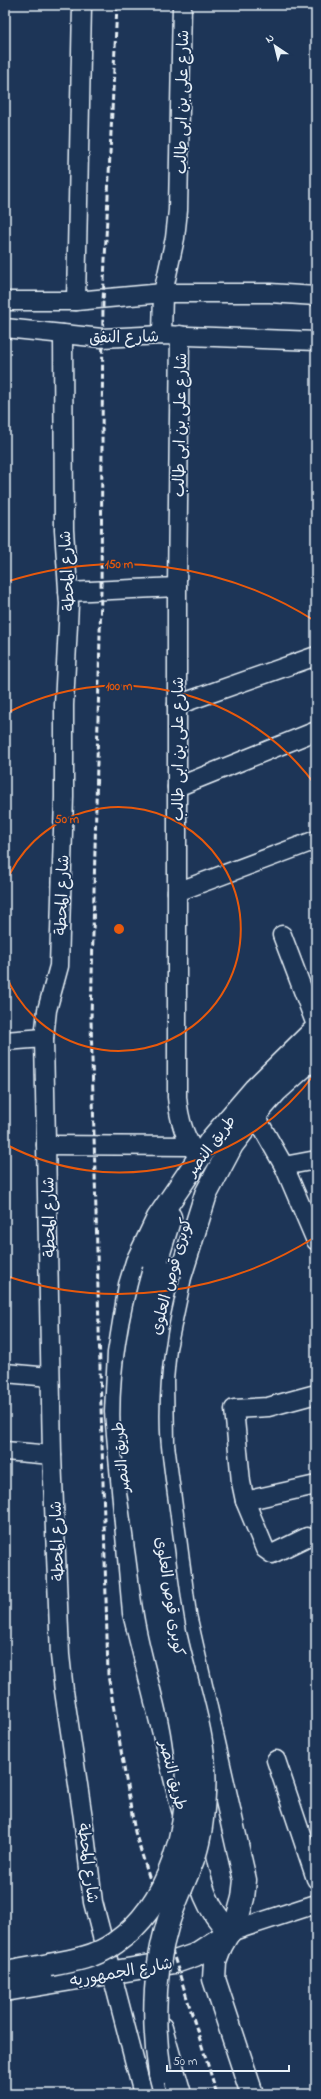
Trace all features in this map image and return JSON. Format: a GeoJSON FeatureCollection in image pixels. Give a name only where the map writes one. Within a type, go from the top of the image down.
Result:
{"type":"FeatureCollection","features":[{"type":"Feature","properties":{"kind":"street"},"geometry":{"type":"LineString","coordinates":[[76,301],[82,5]]}},
{"type":"Feature","properties":{"kind":"street","name":"شارع على بن ابى طالب"},"geometry":{"type":"LineString","coordinates":[[182,5],[178,210],[172,252],[163,293],[171,335],[177,587],[177,1097],[178,1114],[182,1130],[194,1152]]}},
{"type":"Feature","properties":{"kind":"street"},"geometry":{"type":"LineString","coordinates":[[5,301],[76,301],[163,293],[270,293],[316,296]]}},
{"type":"Feature","properties":{"kind":"street","name":"شارع النفق"},"geometry":{"type":"LineString","coordinates":[[5,328],[102,338],[171,335],[316,341]]}},
{"type":"Feature","properties":{"kind":"street","name":"شارع المحطة"},"geometry":{"type":"LineString","coordinates":[[63,334],[64,530],[68,592],[60,950],[59,966],[47,1010],[44,1038],[52,1455],[60,1647],[64,1691],[94,1902],[143,2094]]}},
{"type":"Feature","properties":{"kind":"street"},"geometry":{"type":"LineString","coordinates":[[68,592],[177,587]]}},
{"type":"Feature","properties":{"kind":"street"},"geometry":{"type":"LineString","coordinates":[[177,705],[316,656]]}},
{"type":"Feature","properties":{"kind":"street"},"geometry":{"type":"LineString","coordinates":[[177,787],[316,731]]}},
{"type":"Feature","properties":{"kind":"street"},"geometry":{"type":"LineString","coordinates":[[177,892],[316,840]]}},
{"type":"Feature","properties":{"kind":"street"},"geometry":{"type":"LineString","coordinates":[[282,935],[316,1025]]}},
{"type":"Feature","properties":{"kind":"street","name":"طريق النصر"},"geometry":{"type":"LineString","coordinates":[[230,1932],[218,1920],[209,1906],[203,1890],[134,1613],[116,1412],[119,1353],[130,1285],[147,1239],[178,1189],[194,1152],[212,1139],[242,1104],[316,1029]]}},
{"type":"Feature","properties":{"kind":"street"},"geometry":{"type":"LineString","coordinates":[[5,1041],[44,1038]]}},
{"type":"Feature","properties":{"kind":"street","name":"طريق النصر"},"geometry":{"type":"LineString","coordinates":[[252,2094],[214,1979],[215,1962],[221,1946],[238,1916],[243,1898],[245,1880],[185,1615],[163,1445],[162,1387],[166,1348],[180,1277],[206,1194],[232,1145],[255,1116],[276,1091],[316,1056]]}},
{"type":"Feature","properties":{"kind":"street"},"geometry":{"type":"LineString","coordinates":[[255,1116],[284,1166],[316,1241]]}},
{"type":"Feature","properties":{"kind":"street","name":"كوبرى قوص العلوى"},"geometry":{"type":"LineString","coordinates":[[5,1973],[83,1959],[115,1944],[140,1921],[159,1892],[173,1861],[187,1796],[186,1762],[181,1729],[156,1616],[133,1443],[132,1408],[134,1366],[144,1302],[161,1271],[193,1193],[217,1155],[255,1116]]}},
{"type":"Feature","properties":{"kind":"street"},"geometry":{"type":"LineString","coordinates":[[46,1145],[194,1152]]}},
{"type":"Feature","properties":{"kind":"street"},"geometry":{"type":"LineString","coordinates":[[284,1166],[316,1160]]}},
{"type":"Feature","properties":{"kind":"street","name":"كوبرى قوص العلوى"},"geometry":{"type":"LineString","coordinates":[[166,2094],[160,2073],[154,2027],[155,1981],[168,1921],[196,1852],[202,1822],[205,1791],[203,1760],[198,1730],[172,1613],[149,1441],[149,1386],[153,1339],[161,1271],[178,1189]]}},
{"type":"Feature","properties":{"kind":"street"},"geometry":{"type":"LineString","coordinates":[[5,1373],[50,1377]]}},
{"type":"Feature","properties":{"kind":"street"},"geometry":{"type":"LineString","coordinates":[[307,1537],[272,1554],[265,1549],[245,1500],[234,1409],[268,1407],[316,1394]]}},
{"type":"Feature","properties":{"kind":"street"},"geometry":{"type":"LineString","coordinates":[[5,1451],[52,1455]]}},
{"type":"Feature","properties":{"kind":"street"},"geometry":{"type":"LineString","coordinates":[[245,1500],[316,1485]]}},
{"type":"Feature","properties":{"kind":"street"},"geometry":{"type":"LineString","coordinates":[[276,1760],[316,1879]]}},
{"type":"Feature","properties":{"kind":"street"},"geometry":{"type":"LineString","coordinates":[[230,1932],[316,1904]]}},
{"type":"Feature","properties":{"kind":"street","name":"شارع الجمهوريه"},"geometry":{"type":"LineString","coordinates":[[5,1990],[175,1962],[195,1955],[230,1932]]}},
{"type":"Feature","properties":{"kind":"street"},"geometry":{"type":"LineString","coordinates":[[5,1963],[104,1944]]}},
{"type":"Feature","properties":{"kind":"street"},"geometry":{"type":"LineString","coordinates":[[143,1967],[180,2094]]}},
{"type":"Feature","properties":{"kind":"railway"},"geometry":{"type":"LineString","coordinates":[[117,5],[103,302],[101,591],[91,1020],[108,1675],[135,1832],[217,2094]]}}]}
